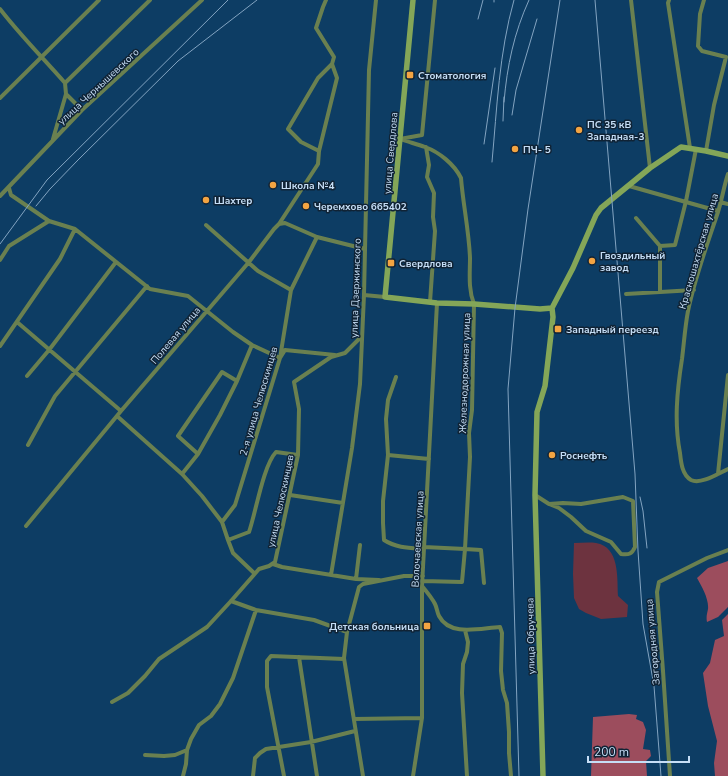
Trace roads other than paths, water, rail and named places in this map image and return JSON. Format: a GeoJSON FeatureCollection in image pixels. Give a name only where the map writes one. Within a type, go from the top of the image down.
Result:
{"type":"FeatureCollection","features":[{"type":"Feature","properties":{"kind":"street"},"geometry":{"type":"LineString","coordinates":[[0,98],[99,0]]}},
{"type":"Feature","properties":{"kind":"street"},"geometry":{"type":"LineString","coordinates":[[64,83],[150,0]]}},
{"type":"Feature","properties":{"kind":"street","name":"улица Чернышевского"},"geometry":{"type":"LineString","coordinates":[[0,196],[82,110],[202,0]]}},
{"type":"Feature","properties":{"kind":"street"},"geometry":{"type":"LineString","coordinates":[[319,151],[301,142],[288,129],[318,78],[332,64],[334,57],[316,28],[326,0]]}},
{"type":"Feature","properties":{"kind":"street","name":"улица Дзержинского"},"geometry":{"type":"LineString","coordinates":[[331,575],[355,425],[360,384],[370,70],[376,0]]}},
{"type":"Feature","properties":{"kind":"street","name":"улица Свердлова"},"geometry":{"type":"LineString","coordinates":[[385,297],[413,0]]}},
{"type":"Feature","properties":{"kind":"street"},"geometry":{"type":"LineString","coordinates":[[400,139],[422,135],[435,0]]}},
{"type":"Feature","properties":{"kind":"street"},"geometry":{"type":"LineString","coordinates":[[631,0],[650,168]]}},
{"type":"Feature","properties":{"kind":"street"},"geometry":{"type":"LineString","coordinates":[[669,0],[668,3],[690,148]]}},
{"type":"Feature","properties":{"kind":"street"},"geometry":{"type":"LineString","coordinates":[[704,0],[700,14],[698,46],[702,51],[726,57],[714,105],[706,151]]}},
{"type":"Feature","properties":{"kind":"street"},"geometry":{"type":"LineString","coordinates":[[0,9],[20,35],[42,57],[64,83],[66,94],[53,141]]}},
{"type":"Feature","properties":{"kind":"street","name":"Полевая улица"},"geometry":{"type":"LineString","coordinates":[[26,526],[121,411],[248,262],[274,228],[279,224],[318,164],[319,151],[337,78],[332,64]]}},
{"type":"Feature","properties":{"kind":"street"},"geometry":{"type":"LineString","coordinates":[[66,94],[82,110]]}},
{"type":"Feature","properties":{"kind":"street","name":"Железнодорожная улица"},"geometry":{"type":"LineString","coordinates":[[400,139],[426,147],[438,154],[456,169],[461,178],[470,257],[469,282],[474,304],[472,410],[469,433],[470,457],[462,582],[423,581]]}},
{"type":"Feature","properties":{"kind":"street"},"geometry":{"type":"LineString","coordinates":[[426,147],[429,165],[427,177],[434,193],[433,217],[435,231],[430,302]]}},
{"type":"Feature","properties":{"kind":"street"},"geometry":{"type":"LineString","coordinates":[[364,295],[437,303],[474,304],[515,308],[552,308],[573,268],[596,215],[601,208],[650,168],[681,147],[728,156]]}},
{"type":"Feature","properties":{"kind":"street"},"geometry":{"type":"LineString","coordinates":[[660,246],[675,245],[686,201],[696,149]]}},
{"type":"Feature","properties":{"kind":"street","name":"Красношахтёрская улица"},"geometry":{"type":"LineString","coordinates":[[718,474],[696,482],[690,480],[686,475],[682,467],[677,439],[676,416],[679,376],[688,311],[728,174]]}},
{"type":"Feature","properties":{"kind":"street"},"geometry":{"type":"LineString","coordinates":[[629,186],[718,211]]}},
{"type":"Feature","properties":{"kind":"street"},"geometry":{"type":"LineString","coordinates":[[8,188],[11,195],[49,221],[75,229],[150,289],[188,296],[252,345],[280,358],[285,350],[338,355]]}},
{"type":"Feature","properties":{"kind":"street"},"geometry":{"type":"LineString","coordinates":[[720,202],[728,204]]}},
{"type":"Feature","properties":{"kind":"street"},"geometry":{"type":"LineString","coordinates":[[636,218],[660,246],[660,291]]}},
{"type":"Feature","properties":{"kind":"street"},"geometry":{"type":"LineString","coordinates":[[0,260],[9,246],[49,221]]}},
{"type":"Feature","properties":{"kind":"street"},"geometry":{"type":"LineString","coordinates":[[279,224],[285,224],[317,237],[365,249]]}},
{"type":"Feature","properties":{"kind":"street"},"geometry":{"type":"LineString","coordinates":[[206,225],[258,271],[291,290]]}},
{"type":"Feature","properties":{"kind":"street"},"geometry":{"type":"LineString","coordinates":[[0,346],[60,259],[75,229]]}},
{"type":"Feature","properties":{"kind":"street","name":"2-я улица Челюскинцев"},"geometry":{"type":"LineString","coordinates":[[222,522],[236,505],[280,358],[291,290],[317,237]]}},
{"type":"Feature","properties":{"kind":"street"},"geometry":{"type":"LineString","coordinates":[[27,376],[49,350],[116,262]]}},
{"type":"Feature","properties":{"kind":"street"},"geometry":{"type":"LineString","coordinates":[[28,445],[55,396],[147,286]]}},
{"type":"Feature","properties":{"kind":"street"},"geometry":{"type":"LineString","coordinates":[[626,294],[694,290]]}},
{"type":"Feature","properties":{"kind":"street","name":"Волочаевская улица"},"geometry":{"type":"LineString","coordinates":[[413,776],[422,718],[422,586],[437,303]]}},
{"type":"Feature","properties":{"kind":"street","name":"улица Обручева"},"geometry":{"type":"LineString","coordinates":[[543,776],[535,495],[538,412],[545,386],[553,316],[552,308]]}},
{"type":"Feature","properties":{"kind":"street"},"geometry":{"type":"LineString","coordinates":[[17,322],[121,411]]}},
{"type":"Feature","properties":{"kind":"street","name":"улица Челюскинцев"},"geometry":{"type":"LineString","coordinates":[[273,564],[276,559],[298,455],[300,409],[294,382],[331,357],[345,353],[362,336]]}},
{"type":"Feature","properties":{"kind":"street"},"geometry":{"type":"LineString","coordinates":[[182,474],[198,454],[237,381],[252,345]]}},
{"type":"Feature","properties":{"kind":"street"},"geometry":{"type":"LineString","coordinates":[[198,454],[178,436],[222,372],[237,381]]}},
{"type":"Feature","properties":{"kind":"street"},"geometry":{"type":"LineString","coordinates":[[718,474],[728,375]]}},
{"type":"Feature","properties":{"kind":"street"},"geometry":{"type":"LineString","coordinates":[[396,377],[388,400],[386,419],[388,455],[383,501],[384,540],[390,544],[406,548],[481,550],[484,583]]}},
{"type":"Feature","properties":{"kind":"street"},"geometry":{"type":"LineString","coordinates":[[117,416],[182,474],[222,522],[233,552],[254,573]]}},
{"type":"Feature","properties":{"kind":"street"},"geometry":{"type":"LineString","coordinates":[[228,540],[249,532],[265,475],[273,455],[276,452],[298,455]]}},
{"type":"Feature","properties":{"kind":"street"},"geometry":{"type":"LineString","coordinates":[[388,455],[429,459]]}},
{"type":"Feature","properties":{"kind":"street"},"geometry":{"type":"LineString","coordinates":[[718,474],[728,469]]}},
{"type":"Feature","properties":{"kind":"street"},"geometry":{"type":"LineString","coordinates":[[290,495],[343,504]]}},
{"type":"Feature","properties":{"kind":"street"},"geometry":{"type":"LineString","coordinates":[[535,495],[549,504],[559,508],[586,531],[611,542],[621,554],[628,555],[633,552],[635,547],[633,501],[624,497],[581,504],[549,504]]}},
{"type":"Feature","properties":{"kind":"street"},"geometry":{"type":"LineString","coordinates":[[356,579],[360,545]]}},
{"type":"Feature","properties":{"kind":"street","name":"Загородняя улица"},"geometry":{"type":"LineString","coordinates":[[670,776],[657,592],[659,582],[707,558],[728,550]]}},
{"type":"Feature","properties":{"kind":"street"},"geometry":{"type":"LineString","coordinates":[[112,702],[128,693],[159,659],[207,627],[259,569],[273,564],[282,567],[356,579],[386,581]]}},
{"type":"Feature","properties":{"kind":"street"},"geometry":{"type":"LineString","coordinates":[[364,776],[355,731],[344,660],[347,632],[358,587],[363,584],[386,581],[404,576],[423,576]]}},
{"type":"Feature","properties":{"kind":"street"},"geometry":{"type":"LineString","coordinates":[[422,586],[433,600],[438,615],[449,627],[465,630],[500,627],[502,633],[501,671],[503,690],[507,703],[509,732],[508,753],[511,776]]}},
{"type":"Feature","properties":{"kind":"street"},"geometry":{"type":"LineString","coordinates":[[231,601],[256,610],[314,620],[347,632]]}},
{"type":"Feature","properties":{"kind":"street"},"geometry":{"type":"LineString","coordinates":[[183,776],[191,739],[199,726],[211,716],[220,704],[233,678],[256,610]]}},
{"type":"Feature","properties":{"kind":"street"},"geometry":{"type":"LineString","coordinates":[[465,630],[468,642],[467,652],[463,664],[462,693],[467,776]]}},
{"type":"Feature","properties":{"kind":"street"},"geometry":{"type":"LineString","coordinates":[[284,776],[280,748],[267,687],[267,661],[271,656],[344,660]]}},
{"type":"Feature","properties":{"kind":"street"},"geometry":{"type":"LineString","coordinates":[[299,658],[317,776]]}},
{"type":"Feature","properties":{"kind":"street"},"geometry":{"type":"LineString","coordinates":[[354,719],[422,718]]}},
{"type":"Feature","properties":{"kind":"street"},"geometry":{"type":"LineString","coordinates":[[253,776],[255,758],[266,749],[311,742],[355,731]]}},
{"type":"Feature","properties":{"kind":"street"},"geometry":{"type":"LineString","coordinates":[[145,755],[175,755],[188,750]]}},
{"type":"Feature","properties":{"kind":"railway"},"geometry":{"type":"LineString","coordinates":[[0,244],[47,180],[228,0]]}},
{"type":"Feature","properties":{"kind":"railway"},"geometry":{"type":"LineString","coordinates":[[36,206],[78,160],[178,61],[257,0]]}},
{"type":"Feature","properties":{"kind":"railway"},"geometry":{"type":"LineString","coordinates":[[478,19],[483,0]]}},
{"type":"Feature","properties":{"kind":"railway"},"geometry":{"type":"LineString","coordinates":[[492,162],[502,60],[514,0]]}},
{"type":"Feature","properties":{"kind":"railway"},"geometry":{"type":"LineString","coordinates":[[504,102],[507,76],[515,37],[529,0]]}},
{"type":"Feature","properties":{"kind":"railway"},"geometry":{"type":"LineString","coordinates":[[519,776],[508,389],[515,308],[528,209],[560,0]]}},
{"type":"Feature","properties":{"kind":"railway"},"geometry":{"type":"LineString","coordinates":[[595,0],[635,474],[643,624],[654,686],[661,776]]}},
{"type":"Feature","properties":{"kind":"railway"},"geometry":{"type":"LineString","coordinates":[[512,115],[516,90],[537,19]]}},
{"type":"Feature","properties":{"kind":"railway"},"geometry":{"type":"LineString","coordinates":[[484,144],[495,68]]}},
{"type":"Feature","properties":{"kind":"railway"},"geometry":{"type":"LineString","coordinates":[[503,121],[504,97]]}},
{"type":"Feature","properties":{"kind":"railway"},"geometry":{"type":"LineString","coordinates":[[640,497],[647,548]]}},
{"type":"Feature","properties":{"kind":"place","name":"Стоматология"},"geometry":{"type":"Point","coordinates":[410,75]}},
{"type":"Feature","properties":{"kind":"place","name":"ПС 35 кВ Западная-3"},"geometry":{"type":"Point","coordinates":[579,130]}},
{"type":"Feature","properties":{"kind":"place","name":"ПЧ- 5"},"geometry":{"type":"Point","coordinates":[515,149]}},
{"type":"Feature","properties":{"kind":"place","name":"Школа №4"},"geometry":{"type":"Point","coordinates":[273,185]}},
{"type":"Feature","properties":{"kind":"place","name":"Шахтер"},"geometry":{"type":"Point","coordinates":[206,200]}},
{"type":"Feature","properties":{"kind":"place","name":"Черемхово 665402"},"geometry":{"type":"Point","coordinates":[306,206]}},
{"type":"Feature","properties":{"kind":"place","name":"Гвоздильный завод"},"geometry":{"type":"Point","coordinates":[592,261]}},
{"type":"Feature","properties":{"kind":"place","name":"Свердлова"},"geometry":{"type":"Point","coordinates":[391,263]}},
{"type":"Feature","properties":{"kind":"place","name":"Западный переезд"},"geometry":{"type":"Point","coordinates":[558,329]}},
{"type":"Feature","properties":{"kind":"place","name":"Роснефть"},"geometry":{"type":"Point","coordinates":[552,455]}},
{"type":"Feature","properties":{"kind":"place","name":"Детская больница"},"geometry":{"type":"Point","coordinates":[427,626]}}]}
